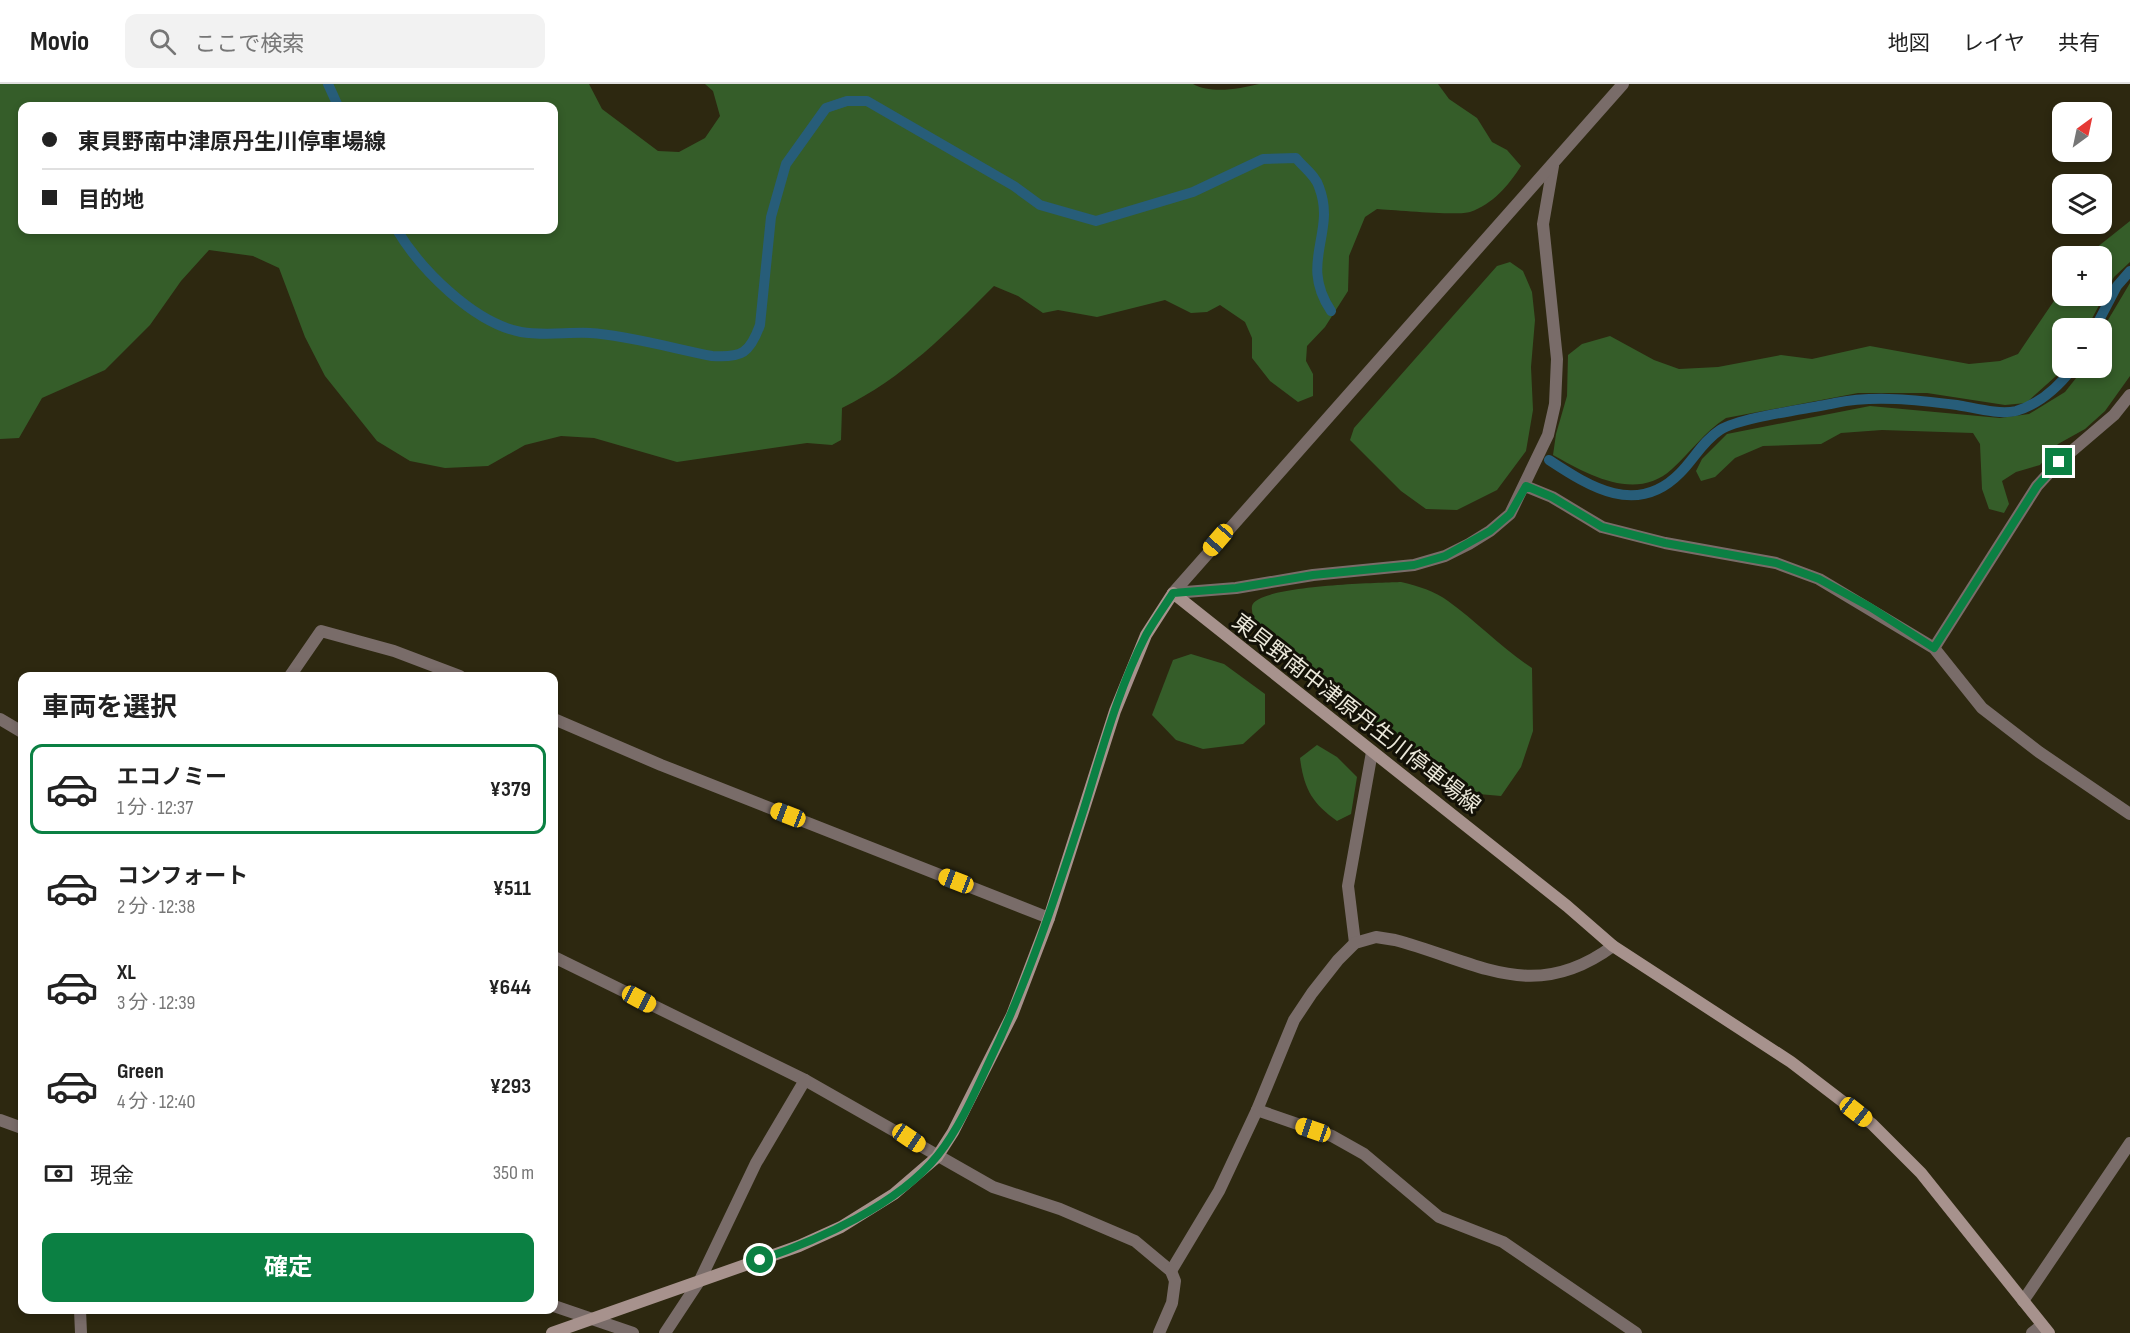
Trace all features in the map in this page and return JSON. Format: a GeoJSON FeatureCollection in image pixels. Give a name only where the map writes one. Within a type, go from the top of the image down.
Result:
{"type":"FeatureCollection","features":[{"type":"Feature","properties":{"kind":"main road","name":"東貝野南中津原丹生川停車場線"},"geometry":{"type":"LineString","coordinates":[[1173,593],[1613,946],[1791,1062],[1872,1124],[1921,1173],[2023,1301],[2041,1330]]}},
{"type":"Feature","properties":{"kind":"main road"},"geometry":{"type":"LineString","coordinates":[[552,1333],[800,1246],[841,1227],[894,1194],[937,1157],[953,1132],[1012,1015],[1049,918],[1115,711],[1146,635],[1173,593]]}},
{"type":"Feature","properties":{"kind":"street"},"geometry":{"type":"LineString","coordinates":[[1173,593],[1553,166],[1623,84]]}},
{"type":"Feature","properties":{"kind":"street"},"geometry":{"type":"LineString","coordinates":[[1173,593],[1236,588],[1313,575],[1414,565],[1445,556],[1490,531],[1510,514],[1526,486],[1548,435],[1557,382],[1543,224],[1553,166]]}},
{"type":"Feature","properties":{"kind":"street"},"geometry":{"type":"LineString","coordinates":[[1934,648],[2037,486],[2059,462],[2114,415],[2130,395]]}},
{"type":"Feature","properties":{"kind":"street"},"geometry":{"type":"LineString","coordinates":[[1526,486],[1552,497],[1602,527],[1665,543],[1776,563],[1819,579],[1870,607],[1934,648],[1982,708],[2039,752],[2130,814]]}},
{"type":"Feature","properties":{"kind":"street"},"geometry":{"type":"LineString","coordinates":[[293,672],[321,631],[394,651],[449,672]]}},
{"type":"Feature","properties":{"kind":"street"},"geometry":{"type":"LineString","coordinates":[[0,719],[18,730]]}},
{"type":"Feature","properties":{"kind":"street"},"geometry":{"type":"LineString","coordinates":[[558,721],[1049,918]]}},
{"type":"Feature","properties":{"kind":"street"},"geometry":{"type":"LineString","coordinates":[[1355,943],[1348,886],[1372,752]]}},
{"type":"Feature","properties":{"kind":"street"},"geometry":{"type":"LineString","coordinates":[[1171,1271],[1219,1191],[1257,1110],[1294,1020],[1338,960],[1355,943],[1376,937],[1395,940],[1509,976],[1536,976],[1577,969],[1613,946]]}},
{"type":"Feature","properties":{"kind":"street"},"geometry":{"type":"LineString","coordinates":[[558,959],[805,1080],[895,1129],[937,1157],[993,1187],[1060,1209],[1135,1241],[1171,1271],[1175,1281],[1172,1303],[1159,1333]]}},
{"type":"Feature","properties":{"kind":"street"},"geometry":{"type":"LineString","coordinates":[[665,1333],[700,1280],[756,1163],[805,1080]]}},
{"type":"Feature","properties":{"kind":"street"},"geometry":{"type":"LineString","coordinates":[[1257,1110],[1332,1136],[1364,1154],[1439,1217],[1503,1242],[1636,1333]]}},
{"type":"Feature","properties":{"kind":"street"},"geometry":{"type":"LineString","coordinates":[[0,1120],[18,1127]]}},
{"type":"Feature","properties":{"kind":"street"},"geometry":{"type":"LineString","coordinates":[[2023,1301],[2130,1143]]}},
{"type":"Feature","properties":{"kind":"street"},"geometry":{"type":"LineString","coordinates":[[558,1307],[633,1333]]}},
{"type":"Feature","properties":{"kind":"street"},"geometry":{"type":"LineString","coordinates":[[80,1314],[81,1333]]}},
{"type":"Feature","properties":{"kind":"green space"},"geometry":{"type":"Polygon","coordinates":[[[0,84],[589,84],[602,109],[658,151],[679,152],[705,138],[720,116],[713,91],[705,84],[1193,84],[1217,90],[1259,84],[1438,84],[1449,99],[1477,118],[1492,142],[1507,150],[1521,166],[1499,194],[1470,212],[1440,213],[1377,209],[1365,217],[1349,256],[1348,291],[1325,327],[1307,346],[1306,361],[1313,374],[1313,396],[1298,402],[1270,381],[1252,358],[1252,338],[1245,322],[1220,305],[1207,312],[1191,313],[1165,300],[1097,317],[1058,310],[1043,313],[1018,296],[994,286],[905,369],[842,408],[841,440],[832,445],[807,443],[677,462],[594,438],[561,436],[525,445],[488,466],[445,468],[410,461],[377,441],[325,376],[305,337],[279,268],[253,256],[209,250],[181,281],[150,325],[105,370],[42,398],[19,438],[0,439],[0,84]]]}},
{"type":"Feature","properties":{"kind":"green space"},"geometry":{"type":"Polygon","coordinates":[[[2130,221],[2130,262],[2112,281],[2112,246],[2099,246],[2130,221]]]}},
{"type":"Feature","properties":{"kind":"green space"},"geometry":{"type":"Polygon","coordinates":[[[1510,262],[1523,271],[1532,292],[1535,320],[1531,367],[1533,410],[1526,451],[1497,490],[1457,510],[1426,509],[1401,491],[1350,440],[1354,428],[1497,266],[1510,262]]]}},
{"type":"Feature","properties":{"kind":"green space"},"geometry":{"type":"Polygon","coordinates":[[[2130,283],[2130,376],[2105,411],[2085,429],[2058,444],[2040,465],[2016,472],[2002,481],[2009,504],[2004,513],[1989,509],[1982,489],[1980,444],[1973,433],[1882,430],[1841,433],[1821,444],[1763,446],[1735,458],[1715,477],[1701,481],[1696,471],[1702,459],[1727,434],[1870,406],[2000,418],[2029,414],[2065,392],[2076,378],[2112,378],[2112,318],[2109,318],[2130,283]]]}},
{"type":"Feature","properties":{"kind":"green space"},"geometry":{"type":"Polygon","coordinates":[[[2052,304],[2052,306],[2099,306],[2092,318],[2052,318],[2052,378],[2054,378],[2026,403],[2005,405],[1927,393],[1858,393],[1726,418],[1704,436],[1672,469],[1658,479],[1643,484],[1612,482],[1553,455],[1556,434],[1567,396],[1568,355],[1582,344],[1610,336],[1654,360],[1679,369],[1718,367],[1781,355],[1812,359],[1870,346],[1969,364],[2000,361],[2018,354],[2052,304]]]}},
{"type":"Feature","properties":{"kind":"green space"},"geometry":{"type":"Polygon","coordinates":[[[1401,582],[1426,589],[1443,597],[1532,668],[1533,731],[1521,767],[1501,796],[1467,793],[1268,640],[1253,615],[1252,606],[1259,599],[1296,589],[1401,582]]]}},
{"type":"Feature","properties":{"kind":"green space"},"geometry":{"type":"Polygon","coordinates":[[[1191,654],[1224,664],[1265,694],[1265,724],[1243,744],[1203,749],[1176,740],[1152,715],[1173,660],[1191,654]]]}},
{"type":"Feature","properties":{"kind":"green space"},"geometry":{"type":"Polygon","coordinates":[[[1317,745],[1337,757],[1357,777],[1351,814],[1337,821],[1315,801],[1304,778],[1300,758],[1317,745]]]}},
{"type":"Feature","properties":{"kind":"waterway"},"geometry":{"type":"LineString","coordinates":[[328,84],[336,102]]}},
{"type":"Feature","properties":{"kind":"waterway"},"geometry":{"type":"LineString","coordinates":[[400,234],[420,262],[450,293],[485,318],[503,327],[530,333],[604,334],[712,356],[731,356],[744,352],[748,348],[760,325],[771,217],[786,164],[826,108],[847,101],[867,101],[1014,186],[1040,205],[1096,221],[1193,192],[1263,159],[1296,158],[1315,179],[1323,204],[1324,219],[1317,262],[1318,277],[1322,293],[1331,311]]}},
{"type":"Feature","properties":{"kind":"waterway"},"geometry":{"type":"LineString","coordinates":[[2100,318],[2117,286],[2130,271]]}},
{"type":"Feature","properties":{"kind":"waterway"},"geometry":{"type":"LineString","coordinates":[[1549,460],[1597,488],[1630,495],[1647,493],[1664,486],[1680,473],[1714,434],[1743,421],[1865,399],[1912,400],[2009,412],[2033,404],[2048,394],[2065,378]]}},
{"type":"Feature","properties":{"kind":"route"},"geometry":{"type":"LineString","coordinates":[[760,1260],[800,1246],[841,1227],[894,1194],[937,1157],[953,1132],[1012,1015],[1049,918],[1115,711],[1146,635],[1173,593],[1236,588],[1313,575],[1414,565],[1445,556],[1490,531],[1510,514],[1526,486],[1552,497],[1572,508],[1587,521],[1602,527],[1665,543],[1776,563],[1819,579],[1870,607],[1934,648],[2037,486],[2059,462]]}}]}
